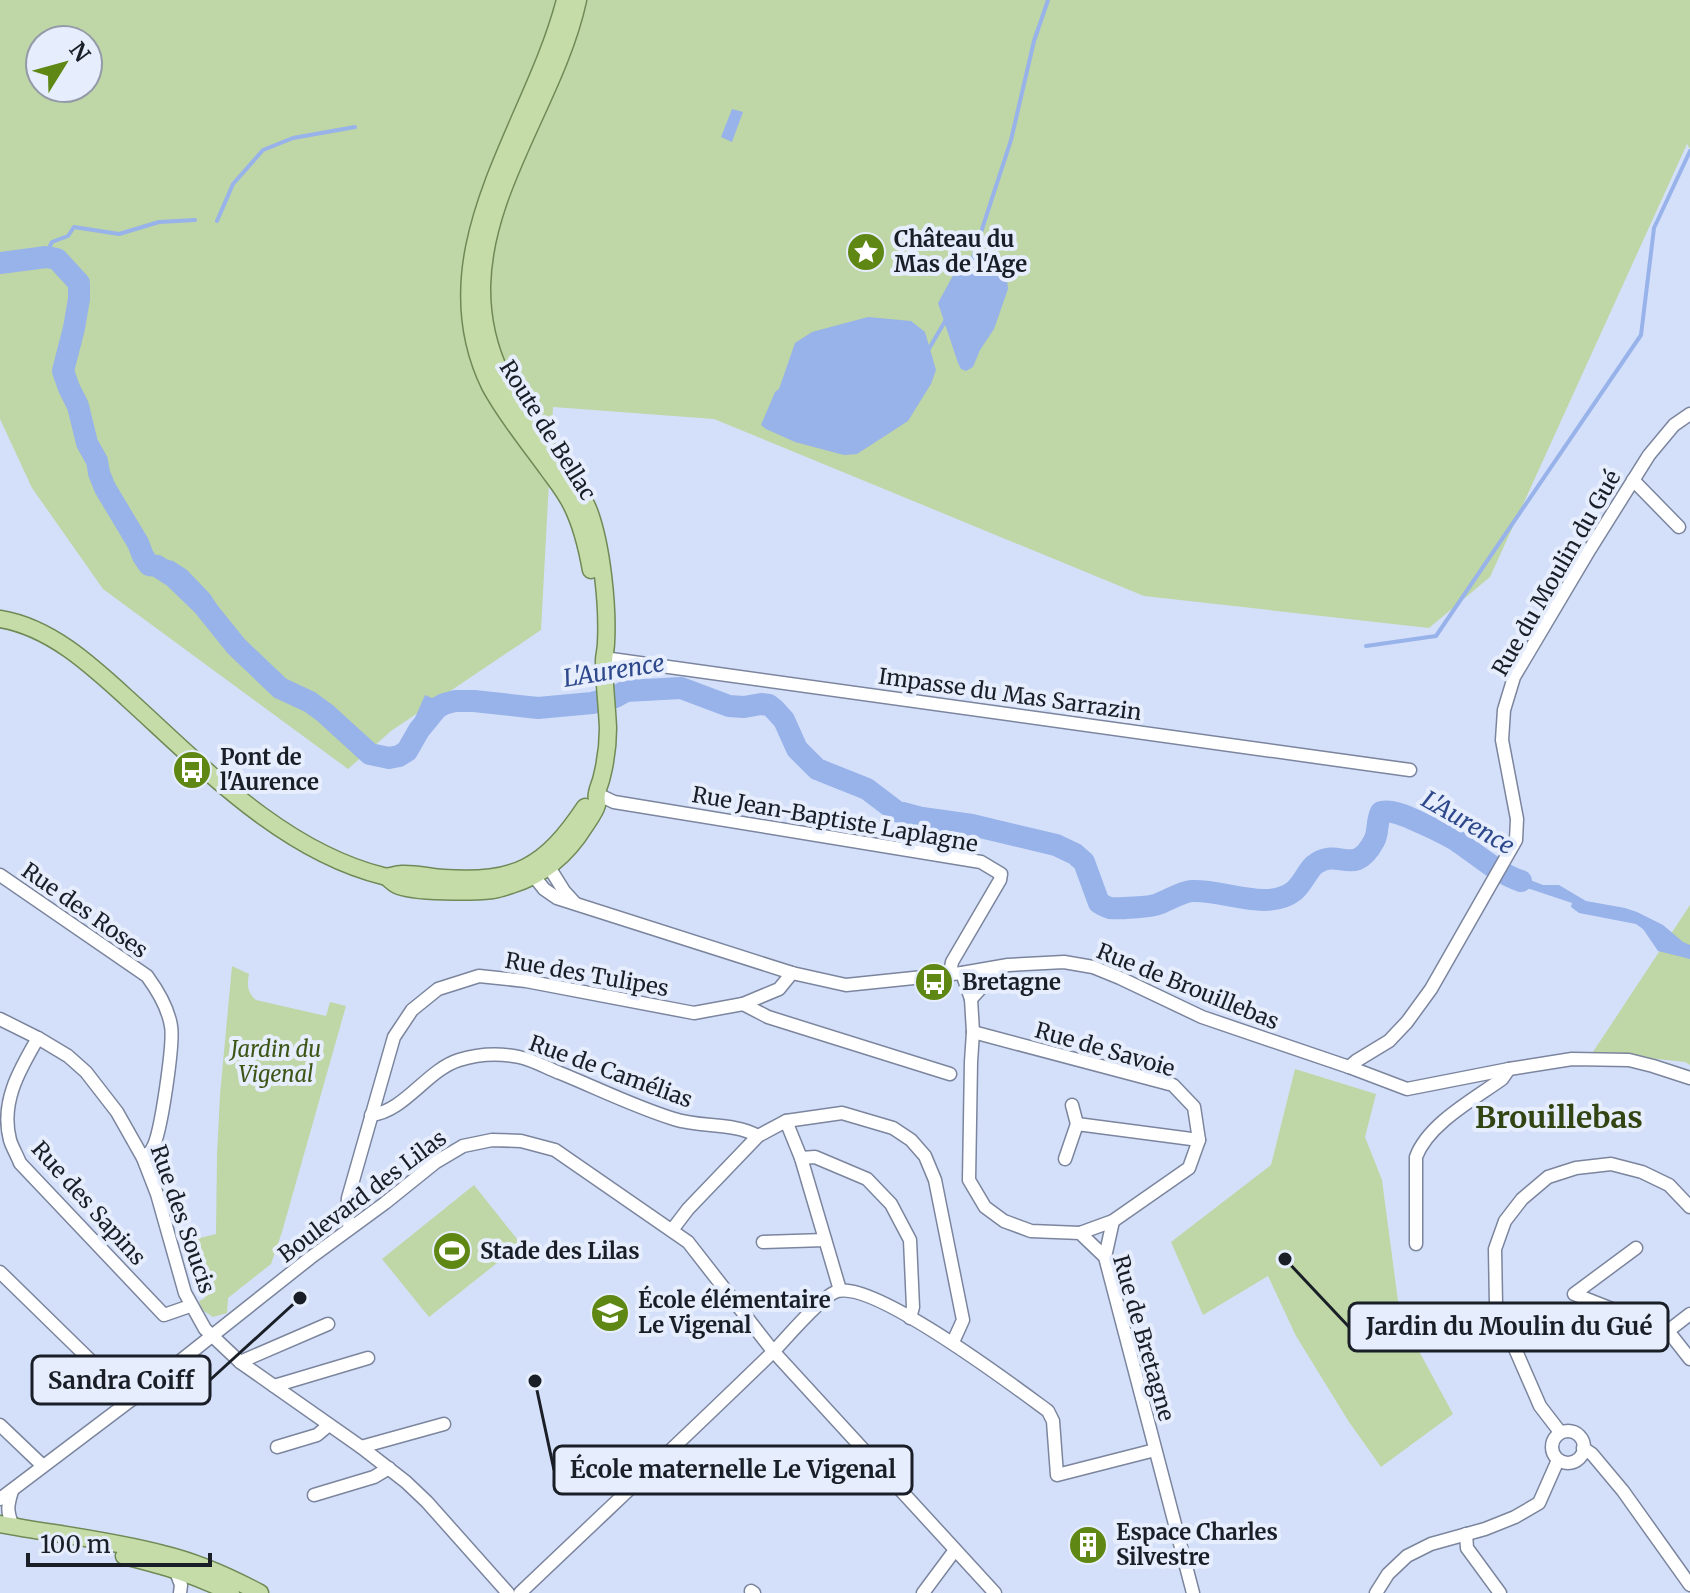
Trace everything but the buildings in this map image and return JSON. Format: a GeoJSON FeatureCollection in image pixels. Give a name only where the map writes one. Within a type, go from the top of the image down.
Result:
{"type":"FeatureCollection","features":[{"type":"Feature","properties":{"kind":"main road","name":"Route de Bellac"},"geometry":{"type":"LineString","coordinates":[[565,0],[545,61],[498,169],[480,220],[473,248],[469,304],[476,345],[490,385],[564,491],[581,527],[596,599],[599,644],[604,658]]}},
{"type":"Feature","properties":{"kind":"main road","name":"Route de Bellac"},"geometry":{"type":"LineString","coordinates":[[578,0],[572,29],[557,69],[506,184],[491,226],[484,262],[483,308],[487,335],[509,393],[565,472],[588,510],[595,532],[602,569],[608,728],[597,794]]}},
{"type":"Feature","properties":{"kind":"main road"},"geometry":{"type":"LineString","coordinates":[[0,619],[41,633],[80,656],[234,796],[277,826],[320,852],[387,877],[398,886],[455,891],[495,890],[546,862],[589,800],[597,794]]}},
{"type":"Feature","properties":{"kind":"main road"},"geometry":{"type":"LineString","coordinates":[[4,1529],[175,1569],[231,1593]]}},
{"type":"Feature","properties":{"kind":"main road"},"geometry":{"type":"LineString","coordinates":[[4,1529],[105,1541],[165,1554],[209,1569],[260,1593]]}},
{"type":"Feature","properties":{"kind":"street","name":"Rue du Moulin du Gué"},"geometry":{"type":"LineString","coordinates":[[1349,1067],[1389,1041],[1407,1022],[1431,989],[1516,840],[1517,819],[1502,740],[1504,710],[1514,677],[1649,455],[1674,425],[1690,414]]}},
{"type":"Feature","properties":{"kind":"street"},"geometry":{"type":"LineString","coordinates":[[1633,480],[1679,527]]}},
{"type":"Feature","properties":{"kind":"street","name":"Impasse du Mas Sarrazin"},"geometry":{"type":"LineString","coordinates":[[604,658],[1410,770]]}},
{"type":"Feature","properties":{"kind":"street","name":"Rue Jean-Baptiste Laplagne"},"geometry":{"type":"LineString","coordinates":[[597,794],[614,802],[981,862],[1001,874],[1000,880],[952,962],[956,973]]}},
{"type":"Feature","properties":{"kind":"street"},"geometry":{"type":"LineString","coordinates":[[546,862],[577,905]]}},
{"type":"Feature","properties":{"kind":"street","name":"Rue de Brouillebas"},"geometry":{"type":"LineString","coordinates":[[530,872],[544,889],[557,898],[792,973],[846,985],[1008,965],[1064,962],[1093,967],[1202,1017],[1407,1089],[1572,1059],[1629,1060],[1690,1078]]}},
{"type":"Feature","properties":{"kind":"street","name":"Rue des Roses"},"geometry":{"type":"LineString","coordinates":[[0,875],[147,976],[160,995],[171,1026],[172,1048],[158,1133],[152,1149],[143,1158]]}},
{"type":"Feature","properties":{"kind":"street"},"geometry":{"type":"LineString","coordinates":[[971,999],[994,974],[994,968]]}},
{"type":"Feature","properties":{"kind":"street","name":"Rue des Tulipes"},"geometry":{"type":"LineString","coordinates":[[350,1228],[348,1198],[394,1037],[412,1010],[438,989],[479,976],[526,981],[694,1013],[743,1004],[779,989],[792,973]]}},
{"type":"Feature","properties":{"kind":"street"},"geometry":{"type":"LineString","coordinates":[[956,973],[971,999],[969,1180],[985,1207],[1004,1221],[1031,1231],[1080,1233],[1113,1221],[1189,1168],[1199,1140],[1077,1124]]}},
{"type":"Feature","properties":{"kind":"street"},"geometry":{"type":"LineString","coordinates":[[743,1004],[768,1017],[950,1074]]}},
{"type":"Feature","properties":{"kind":"street","name":"Rue des Soucis"},"geometry":{"type":"LineString","coordinates":[[0,1019],[68,1056],[86,1072],[117,1112],[143,1158],[157,1194],[190,1306],[211,1336],[240,1362],[389,1468],[427,1502],[508,1593]]}},
{"type":"Feature","properties":{"kind":"street","name":"Rue de Savoie"},"geometry":{"type":"LineString","coordinates":[[973,1032],[1173,1085],[1194,1107],[1199,1140]]}},
{"type":"Feature","properties":{"kind":"street","name":"Rue des Sapins"},"geometry":{"type":"LineString","coordinates":[[38,1038],[4,1106],[9,1139],[20,1163],[164,1315],[190,1306]]}},
{"type":"Feature","properties":{"kind":"street","name":"Rue de Camélias"},"geometry":{"type":"LineString","coordinates":[[371,1115],[390,1109],[439,1070],[458,1060],[493,1054],[521,1057],[675,1119],[744,1129],[758,1136]]}},
{"type":"Feature","properties":{"kind":"street"},"geometry":{"type":"LineString","coordinates":[[1416,1244],[1416,1157],[1420,1145],[1432,1130],[1502,1079],[1509,1069]]}},
{"type":"Feature","properties":{"kind":"street"},"geometry":{"type":"LineString","coordinates":[[1065,1159],[1077,1124],[1072,1105]]}},
{"type":"Feature","properties":{"kind":"street"},"geometry":{"type":"LineString","coordinates":[[672,1230],[758,1136],[786,1121],[842,1113],[893,1128],[911,1140],[925,1156],[935,1180],[963,1320],[953,1342]]}},
{"type":"Feature","properties":{"kind":"street"},"geometry":{"type":"LineString","coordinates":[[786,1121],[801,1158],[840,1290]]}},
{"type":"Feature","properties":{"kind":"street","name":"Boulevard des Lilas"},"geometry":{"type":"LineString","coordinates":[[0,1499],[449,1154],[463,1146],[492,1140],[521,1141],[555,1150],[688,1242],[773,1351],[995,1593]]}},
{"type":"Feature","properties":{"kind":"street"},"geometry":{"type":"LineString","coordinates":[[801,1158],[815,1157],[867,1179],[891,1204],[910,1240],[913,1307],[910,1318]]}},
{"type":"Feature","properties":{"kind":"street"},"geometry":{"type":"LineString","coordinates":[[1560,1432],[1540,1406],[1496,1305],[1495,1249],[1505,1221],[1522,1199],[1548,1177],[1576,1168],[1611,1164],[1642,1172],[1669,1185],[1690,1207]]}},
{"type":"Feature","properties":{"kind":"street"},"geometry":{"type":"LineString","coordinates":[[1105,1257],[1113,1221]]}},
{"type":"Feature","properties":{"kind":"street","name":"Rue de Bretagne"},"geometry":{"type":"LineString","coordinates":[[1080,1233],[1105,1257],[1193,1593]]}},
{"type":"Feature","properties":{"kind":"street"},"geometry":{"type":"LineString","coordinates":[[763,1242],[825,1240]]}},
{"type":"Feature","properties":{"kind":"street"},"geometry":{"type":"LineString","coordinates":[[1636,1248],[1574,1294],[1668,1331],[1690,1359]]}},
{"type":"Feature","properties":{"kind":"street"},"geometry":{"type":"LineString","coordinates":[[0,1272],[131,1400]]}},
{"type":"Feature","properties":{"kind":"street"},"geometry":{"type":"LineString","coordinates":[[520,1593],[828,1297],[840,1290],[865,1295],[953,1342],[1048,1411],[1053,1421],[1057,1475],[1155,1450]]}},
{"type":"Feature","properties":{"kind":"street"},"geometry":{"type":"LineString","coordinates":[[1668,1331],[1690,1314]]}},
{"type":"Feature","properties":{"kind":"street"},"geometry":{"type":"LineString","coordinates":[[240,1362],[328,1324]]}},
{"type":"Feature","properties":{"kind":"street"},"geometry":{"type":"LineString","coordinates":[[274,1386],[368,1358]]}},
{"type":"Feature","properties":{"kind":"street"},"geometry":{"type":"LineString","coordinates":[[361,1447],[444,1424]]}},
{"type":"Feature","properties":{"kind":"street"},"geometry":{"type":"LineString","coordinates":[[0,1425],[43,1466]]}},
{"type":"Feature","properties":{"kind":"street"},"geometry":{"type":"LineString","coordinates":[[277,1447],[317,1435],[329,1425]]}},
{"type":"Feature","properties":{"kind":"street"},"geometry":{"type":"LineString","coordinates":[[1570,1430],[1579,1435],[1584,1443],[1583,1448],[1575,1461],[1566,1463],[1558,1460],[1552,1451],[1553,1440],[1560,1432],[1570,1430]]}},
{"type":"Feature","properties":{"kind":"street"},"geometry":{"type":"LineString","coordinates":[[1583,1448],[1592,1454],[1623,1491],[1690,1585]]}},
{"type":"Feature","properties":{"kind":"street"},"geometry":{"type":"LineString","coordinates":[[1376,1593],[1388,1574],[1407,1556],[1431,1544],[1515,1517],[1539,1503],[1558,1460]]}},
{"type":"Feature","properties":{"kind":"street"},"geometry":{"type":"LineString","coordinates":[[314,1495],[374,1477],[389,1468]]}},
{"type":"Feature","properties":{"kind":"street"},"geometry":{"type":"LineString","coordinates":[[4,1529],[12,1491]]}},
{"type":"Feature","properties":{"kind":"street"},"geometry":{"type":"LineString","coordinates":[[1466,1534],[1467,1548],[1500,1593]]}},
{"type":"Feature","properties":{"kind":"street"},"geometry":{"type":"LineString","coordinates":[[926,1592],[955,1550]]}},
{"type":"Feature","properties":{"kind":"street"},"geometry":{"type":"LineString","coordinates":[[175,1569],[181,1585],[180,1593]]}},
{"type":"Feature","properties":{"kind":"street"},"geometry":{"type":"LineString","coordinates":[[188,1593],[204,1579]]}},
{"type":"Feature","properties":{"kind":"green space"},"geometry":{"type":"Polygon","coordinates":[[[0,0],[1690,0],[1690,149],[1687,144],[1490,577],[1429,628],[1144,596],[714,419],[553,407],[541,630],[391,731],[348,769],[103,589],[32,488],[0,419],[0,0]]]}},
{"type":"Feature","properties":{"kind":"green space"},"geometry":{"type":"Polygon","coordinates":[[[1690,905],[1690,1065],[1593,1052],[1690,905]]]}},
{"type":"Feature","properties":{"kind":"green space","name":"Jardin du Vigenal"},"geometry":{"type":"Polygon","coordinates":[[[232,966],[249,974],[248,988],[256,1000],[326,1016],[330,1002],[346,1006],[271,1264],[228,1298],[227,1313],[213,1317],[202,1310],[199,1301],[205,1298],[188,1241],[216,1234],[220,1095],[232,966]]]}},
{"type":"Feature","properties":{"kind":"green space"},"geometry":{"type":"Polygon","coordinates":[[[1295,1069],[1376,1094],[1365,1137],[1382,1180],[1400,1316],[1453,1414],[1381,1467],[1296,1336],[1268,1276],[1203,1315],[1171,1242],[1271,1165],[1295,1069]]]}},
{"type":"Feature","properties":{"kind":"green space","name":"Stade des Lilas"},"geometry":{"type":"Polygon","coordinates":[[[474,1185],[521,1244],[429,1317],[382,1259],[474,1185]]]}},
{"type":"Feature","properties":{"kind":"water"},"geometry":{"type":"Polygon","coordinates":[[[732,109],[743,112],[732,142],[721,137],[732,109]]]}},
{"type":"Feature","properties":{"kind":"water"},"geometry":{"type":"Polygon","coordinates":[[[51,247],[67,256],[87,283],[71,376],[85,404],[90,437],[100,454],[103,469],[149,556],[173,561],[187,570],[210,594],[243,642],[290,684],[315,693],[373,750],[381,751],[403,745],[425,695],[432,698],[445,693],[544,701],[593,696],[594,703],[538,708],[474,701],[444,704],[419,730],[407,751],[389,758],[370,754],[310,702],[280,688],[236,646],[203,605],[174,577],[157,566],[149,565],[105,488],[63,371],[74,328],[79,283],[57,259],[46,257],[0,263],[0,255],[12,256],[51,247]]]}},
{"type":"Feature","properties":{"kind":"water"},"geometry":{"type":"Polygon","coordinates":[[[972,262],[1002,271],[1008,289],[994,329],[973,367],[966,371],[958,363],[938,303],[956,270],[972,262]]]}},
{"type":"Feature","properties":{"kind":"water"},"geometry":{"type":"Polygon","coordinates":[[[868,317],[911,321],[925,332],[936,370],[908,421],[857,454],[844,455],[795,442],[761,425],[779,389],[795,343],[812,332],[868,317]]]}},
{"type":"Feature","properties":{"kind":"water"},"geometry":{"type":"Polygon","coordinates":[[[661,682],[686,685],[737,702],[770,700],[782,705],[801,746],[818,766],[864,783],[895,806],[910,812],[974,819],[1066,842],[1085,854],[1107,902],[1157,902],[1176,890],[1194,886],[1260,896],[1275,895],[1290,887],[1315,859],[1350,857],[1360,853],[1373,837],[1373,818],[1384,804],[1438,825],[1494,860],[1491,865],[1422,822],[1407,816],[1381,813],[1376,838],[1359,858],[1333,858],[1317,863],[1294,891],[1283,897],[1258,900],[1192,891],[1155,905],[1110,908],[1099,903],[1084,862],[1075,854],[1056,845],[896,811],[867,789],[817,769],[797,749],[784,720],[769,705],[729,706],[681,688],[626,691],[615,697],[614,688],[661,682]]]}},
{"type":"Feature","properties":{"kind":"water"},"geometry":{"type":"Polygon","coordinates":[[[1508,871],[1543,885],[1559,885],[1586,901],[1637,912],[1663,925],[1690,945],[1690,959],[1658,951],[1636,924],[1579,913],[1571,907],[1572,903],[1503,880],[1508,871]]]}},
{"type":"Feature","properties":{"kind":"waterway"},"geometry":{"type":"LineString","coordinates":[[970,266],[1011,140],[1034,41],[1048,0]]}},
{"type":"Feature","properties":{"kind":"waterway"},"geometry":{"type":"LineString","coordinates":[[217,221],[233,184],[263,150],[293,138],[355,127]]}},
{"type":"Feature","properties":{"kind":"waterway"},"geometry":{"type":"LineString","coordinates":[[1366,646],[1436,636],[1641,335],[1654,228],[1690,151]]}},
{"type":"Feature","properties":{"kind":"waterway"},"geometry":{"type":"LineString","coordinates":[[50,246],[52,242],[68,236],[74,227],[119,234],[159,222],[195,220]]}},
{"type":"Feature","properties":{"kind":"waterway","name":"L'Aurence"},"geometry":{"type":"LineString","coordinates":[[0,263],[46,257],[57,259],[79,283],[74,328],[63,371],[105,488],[149,565],[157,566],[174,577],[203,605],[236,646],[280,688],[310,702],[370,754],[389,758],[399,756],[407,751],[437,708],[455,701],[538,708],[592,703],[626,691],[681,688],[729,706],[769,705],[784,720],[797,749],[817,769],[867,789],[896,811],[1056,845],[1075,854],[1084,862],[1099,903],[1110,908],[1155,905],[1192,891],[1258,900],[1283,897],[1294,891],[1317,863],[1333,858],[1353,860],[1367,852],[1374,841],[1381,812],[1404,815],[1442,833],[1496,869],[1521,881]]}},
{"type":"Feature","properties":{"kind":"waterway"},"geometry":{"type":"LineString","coordinates":[[927,352],[947,318]]}},
{"type":"Feature","properties":{"kind":"place","name":"Château du Mas de l'Age"},"geometry":{"type":"Point","coordinates":[866,252]}},
{"type":"Feature","properties":{"kind":"place","name":"Pont de l'Aurence"},"geometry":{"type":"Point","coordinates":[192,770]}},
{"type":"Feature","properties":{"kind":"place","name":"Bretagne"},"geometry":{"type":"Point","coordinates":[934,982]}},
{"type":"Feature","properties":{"kind":"place","name":"Stade des Lilas"},"geometry":{"type":"Point","coordinates":[452,1251]}},
{"type":"Feature","properties":{"kind":"place","name":"Jardin du Moulin du Gué"},"geometry":{"type":"Point","coordinates":[1285,1259]}},
{"type":"Feature","properties":{"kind":"place","name":"Sandra Coiff"},"geometry":{"type":"Point","coordinates":[300,1298]}},
{"type":"Feature","properties":{"kind":"place","name":"École élémentaire Le Vigenal"},"geometry":{"type":"Point","coordinates":[610,1313]}},
{"type":"Feature","properties":{"kind":"place","name":"École maternelle Le Vigenal"},"geometry":{"type":"Point","coordinates":[535,1381]}},
{"type":"Feature","properties":{"kind":"place","name":"Espace Charles Silvestre"},"geometry":{"type":"Point","coordinates":[1088,1545]}},
{"type":"Feature","properties":{"kind":"district","name":"Brouillebas"},"geometry":{"type":"Point","coordinates":[1559,1118]}}]}
